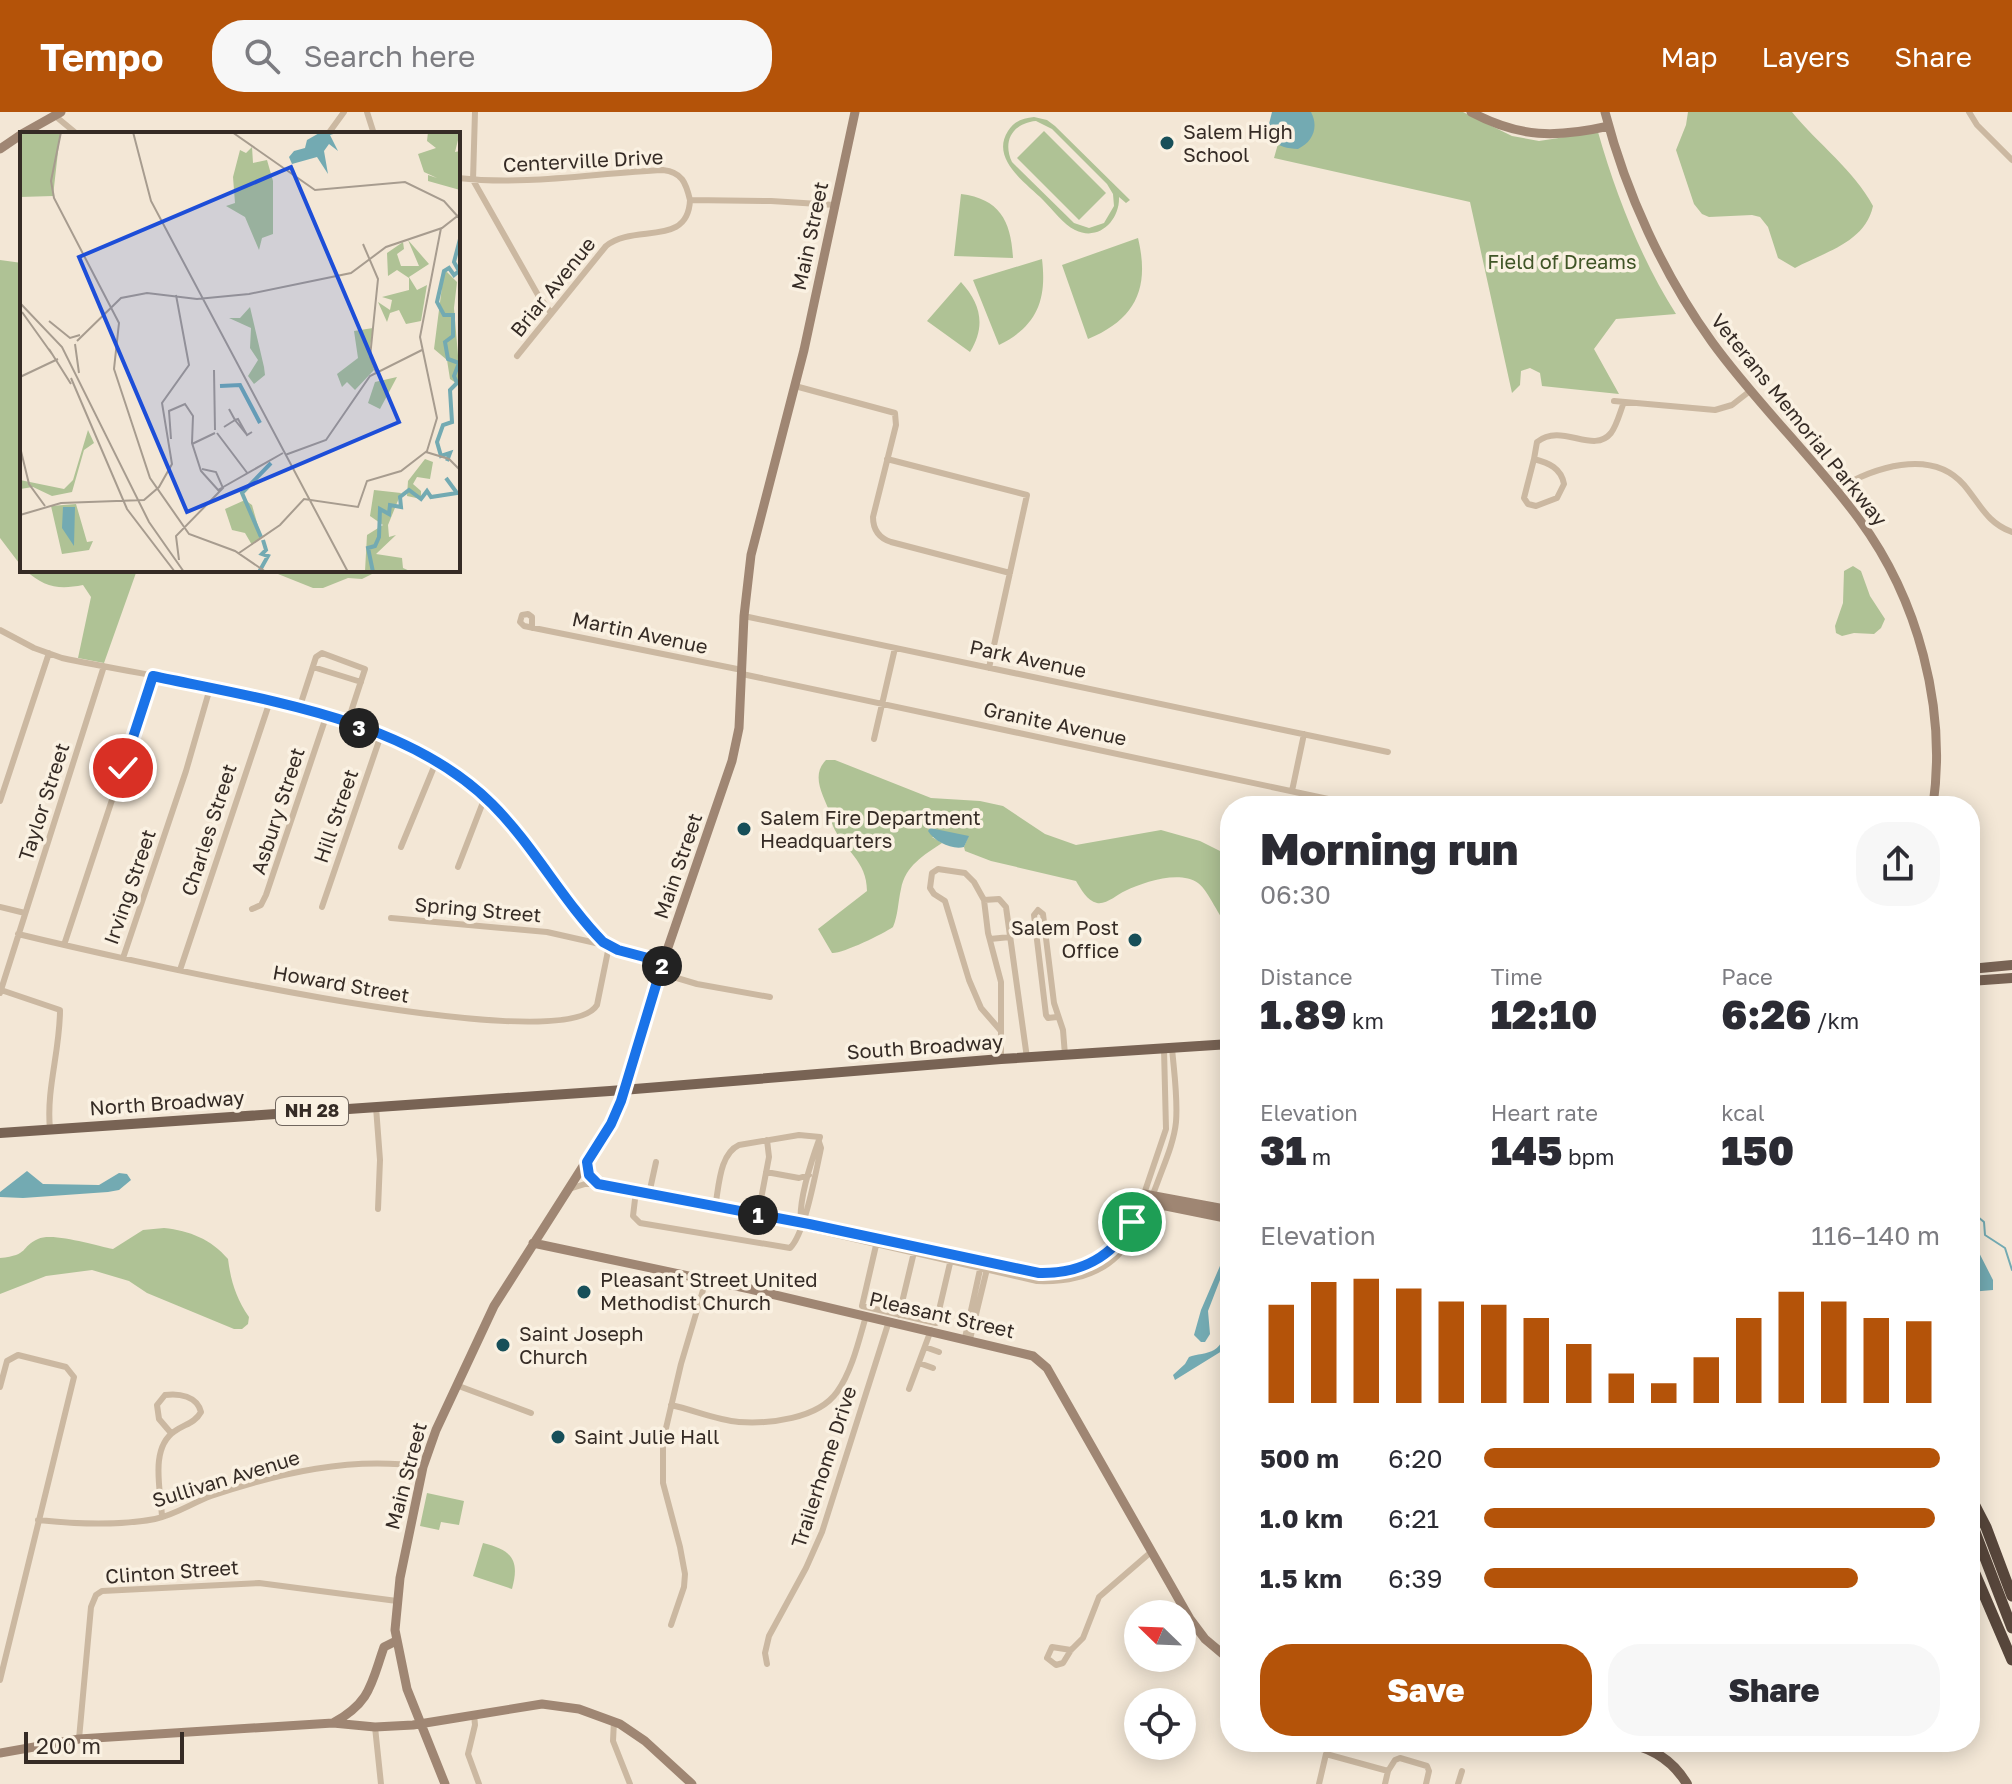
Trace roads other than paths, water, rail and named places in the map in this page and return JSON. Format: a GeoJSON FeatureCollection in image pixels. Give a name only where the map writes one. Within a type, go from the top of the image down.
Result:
{"type":"FeatureCollection","features":[{"type":"Feature","properties":{"kind":"highway"},"geometry":{"type":"LineString","coordinates":[[1980,1515],[2012,1596]]}},
{"type":"Feature","properties":{"kind":"highway"},"geometry":{"type":"LineString","coordinates":[[1980,1545],[2012,1628]]}},
{"type":"Feature","properties":{"kind":"highway"},"geometry":{"type":"LineString","coordinates":[[1980,1585],[2012,1660]]}},
{"type":"Feature","properties":{"kind":"main road","name":"Main Street"},"geometry":{"type":"LineString","coordinates":[[445,1784],[407,1689],[396,1641],[397,1601],[423,1467],[434,1433],[494,1306],[611,1124],[736,749],[744,616],[754,539],[795,386],[855,112]]}},
{"type":"Feature","properties":{"kind":"main road"},"geometry":{"type":"LineString","coordinates":[[1471,112],[1513,130],[1543,135],[1577,133],[1609,126]]}},
{"type":"Feature","properties":{"kind":"main road","name":"Veterans Memorial Parkway"},"geometry":{"type":"LineString","coordinates":[[1605,112],[1634,199],[1671,278],[1712,341],[1750,391],[1835,490],[1883,556],[1906,604],[1929,685],[1935,728],[1933,796]]}},
{"type":"Feature","properties":{"kind":"main road"},"geometry":{"type":"LineString","coordinates":[[25,132],[56,113]]}},
{"type":"Feature","properties":{"kind":"main road"},"geometry":{"type":"LineString","coordinates":[[0,149],[20,135]]}},
{"type":"Feature","properties":{"kind":"main road"},"geometry":{"type":"LineString","coordinates":[[1980,968],[2012,965]]}},
{"type":"Feature","properties":{"kind":"main road"},"geometry":{"type":"LineString","coordinates":[[1980,980],[2012,978]]}},
{"type":"Feature","properties":{"kind":"main road","name":"South Broadway"},"geometry":{"type":"LineString","coordinates":[[624,1090],[1220,1045]]}},
{"type":"Feature","properties":{"kind":"main road","name":"North Broadway"},"geometry":{"type":"LineString","coordinates":[[0,1133],[624,1090]]}},
{"type":"Feature","properties":{"kind":"main road"},"geometry":{"type":"LineString","coordinates":[[1147,1199],[1220,1209]]}},
{"type":"Feature","properties":{"kind":"main road"},"geometry":{"type":"LineString","coordinates":[[1147,1199],[1220,1217]]}},
{"type":"Feature","properties":{"kind":"main road","name":"Pleasant Street"},"geometry":{"type":"LineString","coordinates":[[533,1243],[864,1311],[889,1321],[934,1327],[1026,1353],[1044,1365],[1197,1630],[1220,1652]]}},
{"type":"Feature","properties":{"kind":"main road"},"geometry":{"type":"LineString","coordinates":[[333,1723],[353,1710],[366,1696],[375,1679],[383,1649],[396,1641]]}},
{"type":"Feature","properties":{"kind":"main road"},"geometry":{"type":"LineString","coordinates":[[0,1753],[79,1739],[333,1723],[375,1727],[421,1724],[542,1704],[579,1709],[614,1721],[645,1741],[692,1784]]}},
{"type":"Feature","properties":{"kind":"main road"},"geometry":{"type":"LineString","coordinates":[[1654,1752],[1674,1766],[1687,1784]]}},
{"type":"Feature","properties":{"kind":"street"},"geometry":{"type":"LineString","coordinates":[[329,132],[344,112]]}},
{"type":"Feature","properties":{"kind":"street"},"geometry":{"type":"LineString","coordinates":[[367,112],[373,132]]}},
{"type":"Feature","properties":{"kind":"street"},"geometry":{"type":"LineString","coordinates":[[475,112],[473,180],[551,313]]}},
{"type":"Feature","properties":{"kind":"street"},"geometry":{"type":"LineString","coordinates":[[1969,112],[1977,125],[2012,160]]}},
{"type":"Feature","properties":{"kind":"street"},"geometry":{"type":"LineString","coordinates":[[56,113],[75,132]]}},
{"type":"Feature","properties":{"kind":"street","name":"Centerville Drive"},"geometry":{"type":"LineString","coordinates":[[460,178],[489,182],[674,171],[682,178],[690,200]]}},
{"type":"Feature","properties":{"kind":"street"},"geometry":{"type":"LineString","coordinates":[[690,200],[835,205]]}},
{"type":"Feature","properties":{"kind":"street","name":"Briar Avenue"},"geometry":{"type":"LineString","coordinates":[[517,356],[609,243],[625,235],[663,232],[679,226],[687,218],[690,200]]}},
{"type":"Feature","properties":{"kind":"street"},"geometry":{"type":"LineString","coordinates":[[795,386],[894,412],[896,422],[873,517],[880,536],[891,542],[1010,573]]}},
{"type":"Feature","properties":{"kind":"street"},"geometry":{"type":"LineString","coordinates":[[1614,401],[1715,410],[1732,405],[1750,391]]}},
{"type":"Feature","properties":{"kind":"street"},"geometry":{"type":"LineString","coordinates":[[1534,459],[1554,466],[1564,484],[1557,498],[1533,506],[1526,501],[1524,493],[1531,477],[1534,459],[1537,442],[1550,435],[1564,434],[1592,442],[1605,438],[1613,430],[1624,402]]}},
{"type":"Feature","properties":{"kind":"street"},"geometry":{"type":"LineString","coordinates":[[887,459],[1027,495],[989,668]]}},
{"type":"Feature","properties":{"kind":"street"},"geometry":{"type":"LineString","coordinates":[[1835,490],[1895,466],[1918,463],[1934,465],[1957,478],[1987,517],[2012,532]]}},
{"type":"Feature","properties":{"kind":"street","name":"Park Avenue"},"geometry":{"type":"LineString","coordinates":[[744,616],[1388,752]]}},
{"type":"Feature","properties":{"kind":"street","name":"Martin Avenue"},"geometry":{"type":"LineString","coordinates":[[532,628],[742,672]]}},
{"type":"Feature","properties":{"kind":"street"},"geometry":{"type":"LineString","coordinates":[[0,630],[49,653],[270,701],[326,717],[381,735],[436,762],[485,797],[505,818],[598,937],[609,946]]}},
{"type":"Feature","properties":{"kind":"street"},"geometry":{"type":"LineString","coordinates":[[874,739],[895,648]]}},
{"type":"Feature","properties":{"kind":"street"},"geometry":{"type":"LineString","coordinates":[[0,801],[49,653]]}},
{"type":"Feature","properties":{"kind":"street"},"geometry":{"type":"LineString","coordinates":[[299,709],[317,656],[322,653],[364,668],[347,724]]}},
{"type":"Feature","properties":{"kind":"street","name":"Taylor Street"},"geometry":{"type":"LineString","coordinates":[[0,992],[104,666]]}},
{"type":"Feature","properties":{"kind":"street"},"geometry":{"type":"LineString","coordinates":[[313,667],[361,682]]}},
{"type":"Feature","properties":{"kind":"street","name":"Granite Avenue"},"geometry":{"type":"LineString","coordinates":[[742,672],[1315,796]]}},
{"type":"Feature","properties":{"kind":"street"},"geometry":{"type":"LineString","coordinates":[[64,945],[153,676]]}},
{"type":"Feature","properties":{"kind":"street","name":"Irving Street"},"geometry":{"type":"LineString","coordinates":[[123,958],[186,771],[210,688]]}},
{"type":"Feature","properties":{"kind":"street","name":"Charles Street"},"geometry":{"type":"LineString","coordinates":[[180,970],[270,701]]}},
{"type":"Feature","properties":{"kind":"street","name":"Asbury Street"},"geometry":{"type":"LineString","coordinates":[[252,909],[261,905],[266,895],[326,717]]}},
{"type":"Feature","properties":{"kind":"street"},"geometry":{"type":"LineString","coordinates":[[1292,791],[1304,734]]}},
{"type":"Feature","properties":{"kind":"street","name":"Hill Street"},"geometry":{"type":"LineString","coordinates":[[322,907],[381,735]]}},
{"type":"Feature","properties":{"kind":"street"},"geometry":{"type":"LineString","coordinates":[[401,847],[436,762]]}},
{"type":"Feature","properties":{"kind":"street"},"geometry":{"type":"LineString","coordinates":[[458,867],[485,797]]}},
{"type":"Feature","properties":{"kind":"street"},"geometry":{"type":"LineString","coordinates":[[1001,1031],[981,1008],[969,980],[945,901],[930,888],[932,873],[942,868],[965,873],[984,900],[1001,982],[1001,1031],[1001,1059]]}},
{"type":"Feature","properties":{"kind":"street"},"geometry":{"type":"LineString","coordinates":[[984,900],[999,899],[1004,903],[1027,1058]]}},
{"type":"Feature","properties":{"kind":"street"},"geometry":{"type":"LineString","coordinates":[[0,907],[25,913]]}},
{"type":"Feature","properties":{"kind":"street"},"geometry":{"type":"LineString","coordinates":[[1057,1017],[1048,1018],[1046,1015],[1034,915],[1038,910],[1043,914],[1065,1055]]}},
{"type":"Feature","properties":{"kind":"street","name":"Spring Street"},"geometry":{"type":"LineString","coordinates":[[391,918],[547,932],[663,962]]}},
{"type":"Feature","properties":{"kind":"street","name":"Howard Street"},"geometry":{"type":"LineString","coordinates":[[18,934],[180,970],[395,1012],[543,1023],[576,1019],[593,1012],[599,1000],[609,946]]}},
{"type":"Feature","properties":{"kind":"street"},"geometry":{"type":"LineString","coordinates":[[990,939],[1010,937]]}},
{"type":"Feature","properties":{"kind":"street"},"geometry":{"type":"LineString","coordinates":[[660,973],[697,984],[770,997]]}},
{"type":"Feature","properties":{"kind":"street"},"geometry":{"type":"LineString","coordinates":[[0,992],[60,1010],[57,1062],[48,1098],[50,1129]]}},
{"type":"Feature","properties":{"kind":"street"},"geometry":{"type":"LineString","coordinates":[[569,1189],[598,1184],[801,1224],[806,1228],[984,1265],[1039,1273],[1063,1272],[1099,1259],[1119,1242],[1147,1199],[1166,1129],[1168,1048]]}},
{"type":"Feature","properties":{"kind":"street"},"geometry":{"type":"LineString","coordinates":[[376,1107],[380,1160],[378,1209]]}},
{"type":"Feature","properties":{"kind":"street"},"geometry":{"type":"LineString","coordinates":[[715,1207],[726,1153],[739,1145],[799,1135],[820,1140]]}},
{"type":"Feature","properties":{"kind":"street"},"geometry":{"type":"LineString","coordinates":[[758,1215],[769,1150],[767,1140]]}},
{"type":"Feature","properties":{"kind":"street"},"geometry":{"type":"LineString","coordinates":[[801,1224],[800,1215],[809,1175],[820,1140]]}},
{"type":"Feature","properties":{"kind":"street"},"geometry":{"type":"LineString","coordinates":[[636,1191],[632,1211],[635,1220],[640,1223],[785,1249],[795,1244],[805,1216],[821,1148],[820,1140]]}},
{"type":"Feature","properties":{"kind":"street"},"geometry":{"type":"LineString","coordinates":[[587,1162],[589,1175],[598,1184]]}},
{"type":"Feature","properties":{"kind":"street"},"geometry":{"type":"LineString","coordinates":[[649,1194],[656,1162]]}},
{"type":"Feature","properties":{"kind":"street"},"geometry":{"type":"LineString","coordinates":[[766,1172],[799,1178],[809,1175]]}},
{"type":"Feature","properties":{"kind":"street"},"geometry":{"type":"LineString","coordinates":[[799,1178],[807,1185]]}},
{"type":"Feature","properties":{"kind":"street"},"geometry":{"type":"LineString","coordinates":[[671,1405],[740,1422],[795,1416],[823,1406],[842,1383],[864,1311],[877,1241]]}},
{"type":"Feature","properties":{"kind":"street"},"geometry":{"type":"LineString","coordinates":[[899,1315],[915,1249]]}},
{"type":"Feature","properties":{"kind":"street"},"geometry":{"type":"LineString","coordinates":[[909,1389],[934,1327],[951,1258]]}},
{"type":"Feature","properties":{"kind":"street"},"geometry":{"type":"LineString","coordinates":[[967,1338],[984,1265]]}},
{"type":"Feature","properties":{"kind":"street"},"geometry":{"type":"LineString","coordinates":[[671,1625],[684,1587],[685,1574],[661,1470],[663,1441],[707,1279]]}},
{"type":"Feature","properties":{"kind":"street"},"geometry":{"type":"LineString","coordinates":[[864,1311],[899,1315],[934,1327]]}},
{"type":"Feature","properties":{"kind":"street","name":"Trailerhome Drive"},"geometry":{"type":"LineString","coordinates":[[767,1664],[765,1653],[769,1636],[822,1532],[889,1321]]}},
{"type":"Feature","properties":{"kind":"street"},"geometry":{"type":"LineString","coordinates":[[925,1347],[939,1352]]}},
{"type":"Feature","properties":{"kind":"street"},"geometry":{"type":"LineString","coordinates":[[0,1387],[2,1367],[12,1356],[24,1355],[66,1367],[72,1370],[74,1377],[0,1680]]}},
{"type":"Feature","properties":{"kind":"street"},"geometry":{"type":"LineString","coordinates":[[919,1363],[933,1368]]}},
{"type":"Feature","properties":{"kind":"street"},"geometry":{"type":"LineString","coordinates":[[456,1385],[531,1413]]}},
{"type":"Feature","properties":{"kind":"street"},"geometry":{"type":"LineString","coordinates":[[162,1517],[159,1455],[163,1443],[171,1433],[194,1421],[201,1412],[196,1402],[180,1394],[163,1396],[157,1405],[159,1419],[171,1433]]}},
{"type":"Feature","properties":{"kind":"street","name":"Sullivan Avenue"},"geometry":{"type":"LineString","coordinates":[[38,1520],[76,1523],[162,1517],[219,1493],[316,1468],[423,1467]]}},
{"type":"Feature","properties":{"kind":"street"},"geometry":{"type":"LineString","coordinates":[[1071,1650],[1083,1638],[1099,1597],[1151,1552]]}},
{"type":"Feature","properties":{"kind":"street","name":"Clinton Street"},"geometry":{"type":"LineString","coordinates":[[79,1739],[92,1603],[102,1591],[259,1583],[397,1601]]}},
{"type":"Feature","properties":{"kind":"street"},"geometry":{"type":"LineString","coordinates":[[0,1638],[9,1639]]}},
{"type":"Feature","properties":{"kind":"street"},"geometry":{"type":"LineString","coordinates":[[474,1714],[475,1725],[468,1754],[479,1784]]}},
{"type":"Feature","properties":{"kind":"street"},"geometry":{"type":"LineString","coordinates":[[614,1721],[613,1741],[630,1784]]}},
{"type":"Feature","properties":{"kind":"street"},"geometry":{"type":"LineString","coordinates":[[375,1727],[381,1784]]}},
{"type":"Feature","properties":{"kind":"street"},"geometry":{"type":"LineString","coordinates":[[1319,1784],[1326,1754],[1388,1771]]}},
{"type":"Feature","properties":{"kind":"street"},"geometry":{"type":"LineString","coordinates":[[1385,1784],[1395,1760],[1427,1766],[1426,1784]]}},
{"type":"Feature","properties":{"kind":"street"},"geometry":{"type":"LineString","coordinates":[[1458,1784],[1462,1771]]}},
{"type":"Feature","properties":{"kind":"water"},"geometry":{"type":"Polygon","coordinates":[[[1272,112],[1311,112],[1314,128],[1311,138],[1298,149],[1273,142],[1266,136],[1272,112]]]}},
{"type":"Feature","properties":{"kind":"water"},"geometry":{"type":"Polygon","coordinates":[[[930,828],[969,836],[964,847],[954,847],[935,839],[928,831],[930,828]]]}},
{"type":"Feature","properties":{"kind":"water"},"geometry":{"type":"Polygon","coordinates":[[[27,1171],[43,1184],[99,1185],[119,1173],[127,1174],[131,1180],[119,1190],[108,1192],[0,1197],[0,1192],[27,1171]]]}},
{"type":"Feature","properties":{"kind":"water"},"geometry":{"type":"Polygon","coordinates":[[[1980,1255],[1993,1280],[1993,1290],[1980,1291],[1980,1255]]]}},
{"type":"Feature","properties":{"kind":"water"},"geometry":{"type":"Polygon","coordinates":[[[1220,1266],[1220,1280],[1208,1311],[1210,1334],[1205,1342],[1194,1335],[1220,1266]]]}},
{"type":"Feature","properties":{"kind":"water"},"geometry":{"type":"Polygon","coordinates":[[[1219,1345],[1220,1352],[1175,1380],[1173,1375],[1189,1357],[1211,1351],[1219,1345]]]}},
{"type":"Feature","properties":{"kind":"waterway"},"geometry":{"type":"LineString","coordinates":[[1980,1219],[1984,1222],[1985,1235],[2005,1248],[2012,1270]]}},
{"type":"Feature","properties":{"kind":"place","name":"Salem High School"},"geometry":{"type":"Point","coordinates":[1167,143]}},
{"type":"Feature","properties":{"kind":"place","name":"Salem Fire Department Headquarters"},"geometry":{"type":"Point","coordinates":[744,829]}},
{"type":"Feature","properties":{"kind":"place","name":"Salem Post Office"},"geometry":{"type":"Point","coordinates":[1135,940]}},
{"type":"Feature","properties":{"kind":"place","name":"Pleasant Street United Methodist Church"},"geometry":{"type":"Point","coordinates":[584,1292]}},
{"type":"Feature","properties":{"kind":"place","name":"Saint Joseph Church"},"geometry":{"type":"Point","coordinates":[503,1345]}},
{"type":"Feature","properties":{"kind":"place","name":"Saint Julie Hall"},"geometry":{"type":"Point","coordinates":[558,1437]}},
{"type":"Feature","properties":{"kind":"park label","name":"Field of Dreams"},"geometry":{"type":"Point","coordinates":[1562,262]}}]}
